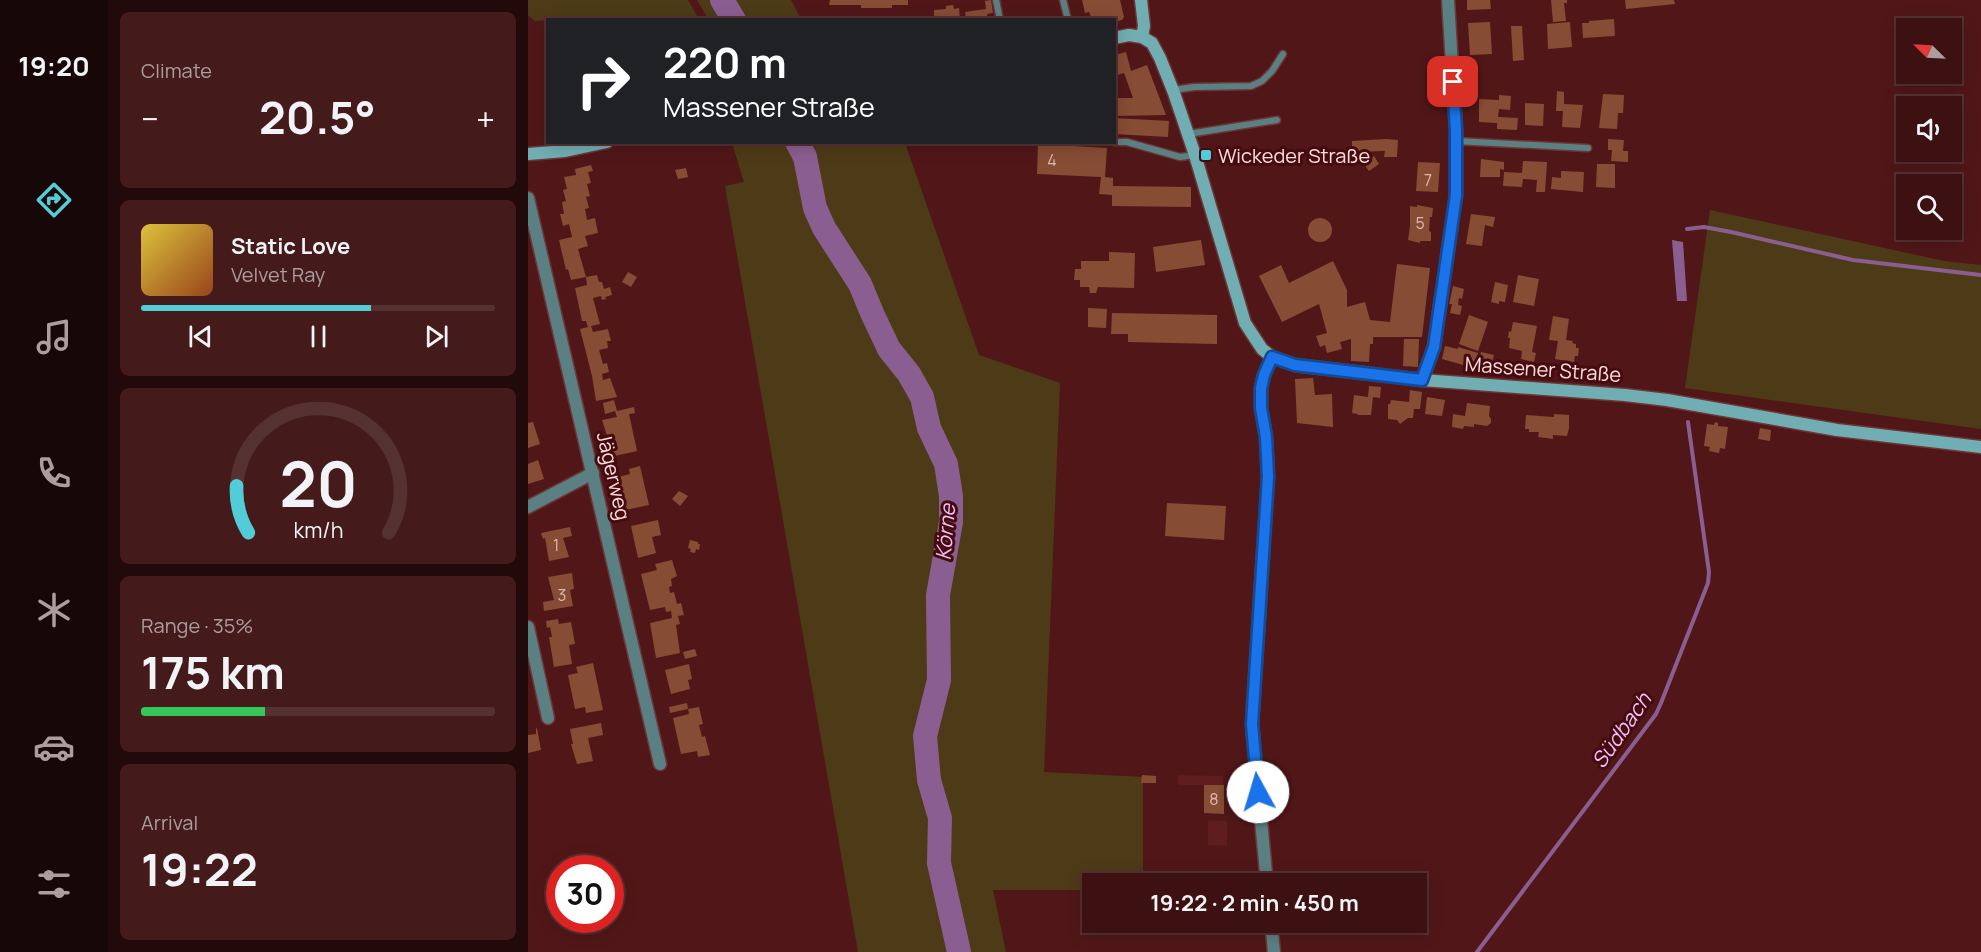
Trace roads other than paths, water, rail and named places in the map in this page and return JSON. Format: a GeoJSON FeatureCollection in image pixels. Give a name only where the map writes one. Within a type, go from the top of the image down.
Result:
{"type":"FeatureCollection","features":[{"type":"Feature","properties":{"kind":"main road"},"geometry":{"type":"LineString","coordinates":[[1141,0],[1144,26],[1142,37]]}},
{"type":"Feature","properties":{"kind":"main road"},"geometry":{"type":"LineString","coordinates":[[1116,38],[1129,35],[1142,37],[1152,43],[1160,58],[1195,155],[1245,323],[1262,349],[1272,357]]}},
{"type":"Feature","properties":{"kind":"main road"},"geometry":{"type":"LineString","coordinates":[[528,154],[565,151],[598,144]]}},
{"type":"Feature","properties":{"kind":"main road","name":"Massener Straße"},"geometry":{"type":"LineString","coordinates":[[1272,357],[1295,365],[1422,380],[1625,394],[1837,430],[1981,447]]}},
{"type":"Feature","properties":{"kind":"street"},"geometry":{"type":"LineString","coordinates":[[1422,380],[1434,347],[1456,195],[1456,141],[1448,0]]}},
{"type":"Feature","properties":{"kind":"street","name":"Jägerweg"},"geometry":{"type":"LineString","coordinates":[[528,198],[660,764]]}},
{"type":"Feature","properties":{"kind":"street"},"geometry":{"type":"LineString","coordinates":[[1266,873],[1252,724],[1268,477],[1261,388],[1272,357]]}},
{"type":"Feature","properties":{"kind":"street"},"geometry":{"type":"LineString","coordinates":[[528,507],[593,473]]}},
{"type":"Feature","properties":{"kind":"street"},"geometry":{"type":"LineString","coordinates":[[528,627],[548,718]]}},
{"type":"Feature","properties":{"kind":"street"},"geometry":{"type":"LineString","coordinates":[[1272,933],[1274,952]]}},
{"type":"Feature","properties":{"kind":"lane"},"geometry":{"type":"LineString","coordinates":[[996,0],[1000,18]]}},
{"type":"Feature","properties":{"kind":"lane"},"geometry":{"type":"LineString","coordinates":[[1063,0],[1068,18]]}},
{"type":"Feature","properties":{"kind":"lane"},"geometry":{"type":"LineString","coordinates":[[1173,90],[1194,87],[1251,86],[1262,81],[1283,54]]}},
{"type":"Feature","properties":{"kind":"lane"},"geometry":{"type":"LineString","coordinates":[[1187,134],[1276,120]]}},
{"type":"Feature","properties":{"kind":"lane"},"geometry":{"type":"LineString","coordinates":[[1456,141],[1588,148]]}},
{"type":"Feature","properties":{"kind":"lane"},"geometry":{"type":"LineString","coordinates":[[1116,142],[1127,142],[1180,158],[1195,155]]}},
{"type":"Feature","properties":{"kind":"waterway","name":"Körne"},"geometry":{"type":"LineString","coordinates":[[722,0],[733,18]]}},
{"type":"Feature","properties":{"kind":"waterway","name":"Körne"},"geometry":{"type":"LineString","coordinates":[[798,144],[805,157],[815,208],[824,228],[860,284],[889,349],[909,374],[922,397],[929,428],[946,464],[951,496],[951,522],[938,595],[939,680],[925,736],[929,780],[940,818],[939,863],[959,952]]}},
{"type":"Feature","properties":{"kind":"waterway"},"geometry":{"type":"LineString","coordinates":[[1687,229],[1704,227],[1731,232],[1853,260],[1981,275]]}},
{"type":"Feature","properties":{"kind":"waterway","name":"Südbach"},"geometry":{"type":"LineString","coordinates":[[1477,952],[1656,714],[1661,703],[1708,583],[1709,572],[1688,422]]}},
{"type":"Feature","properties":{"kind":"place","name":"Wickeder Straße"},"geometry":{"type":"Point","coordinates":[1206,155]}}]}
